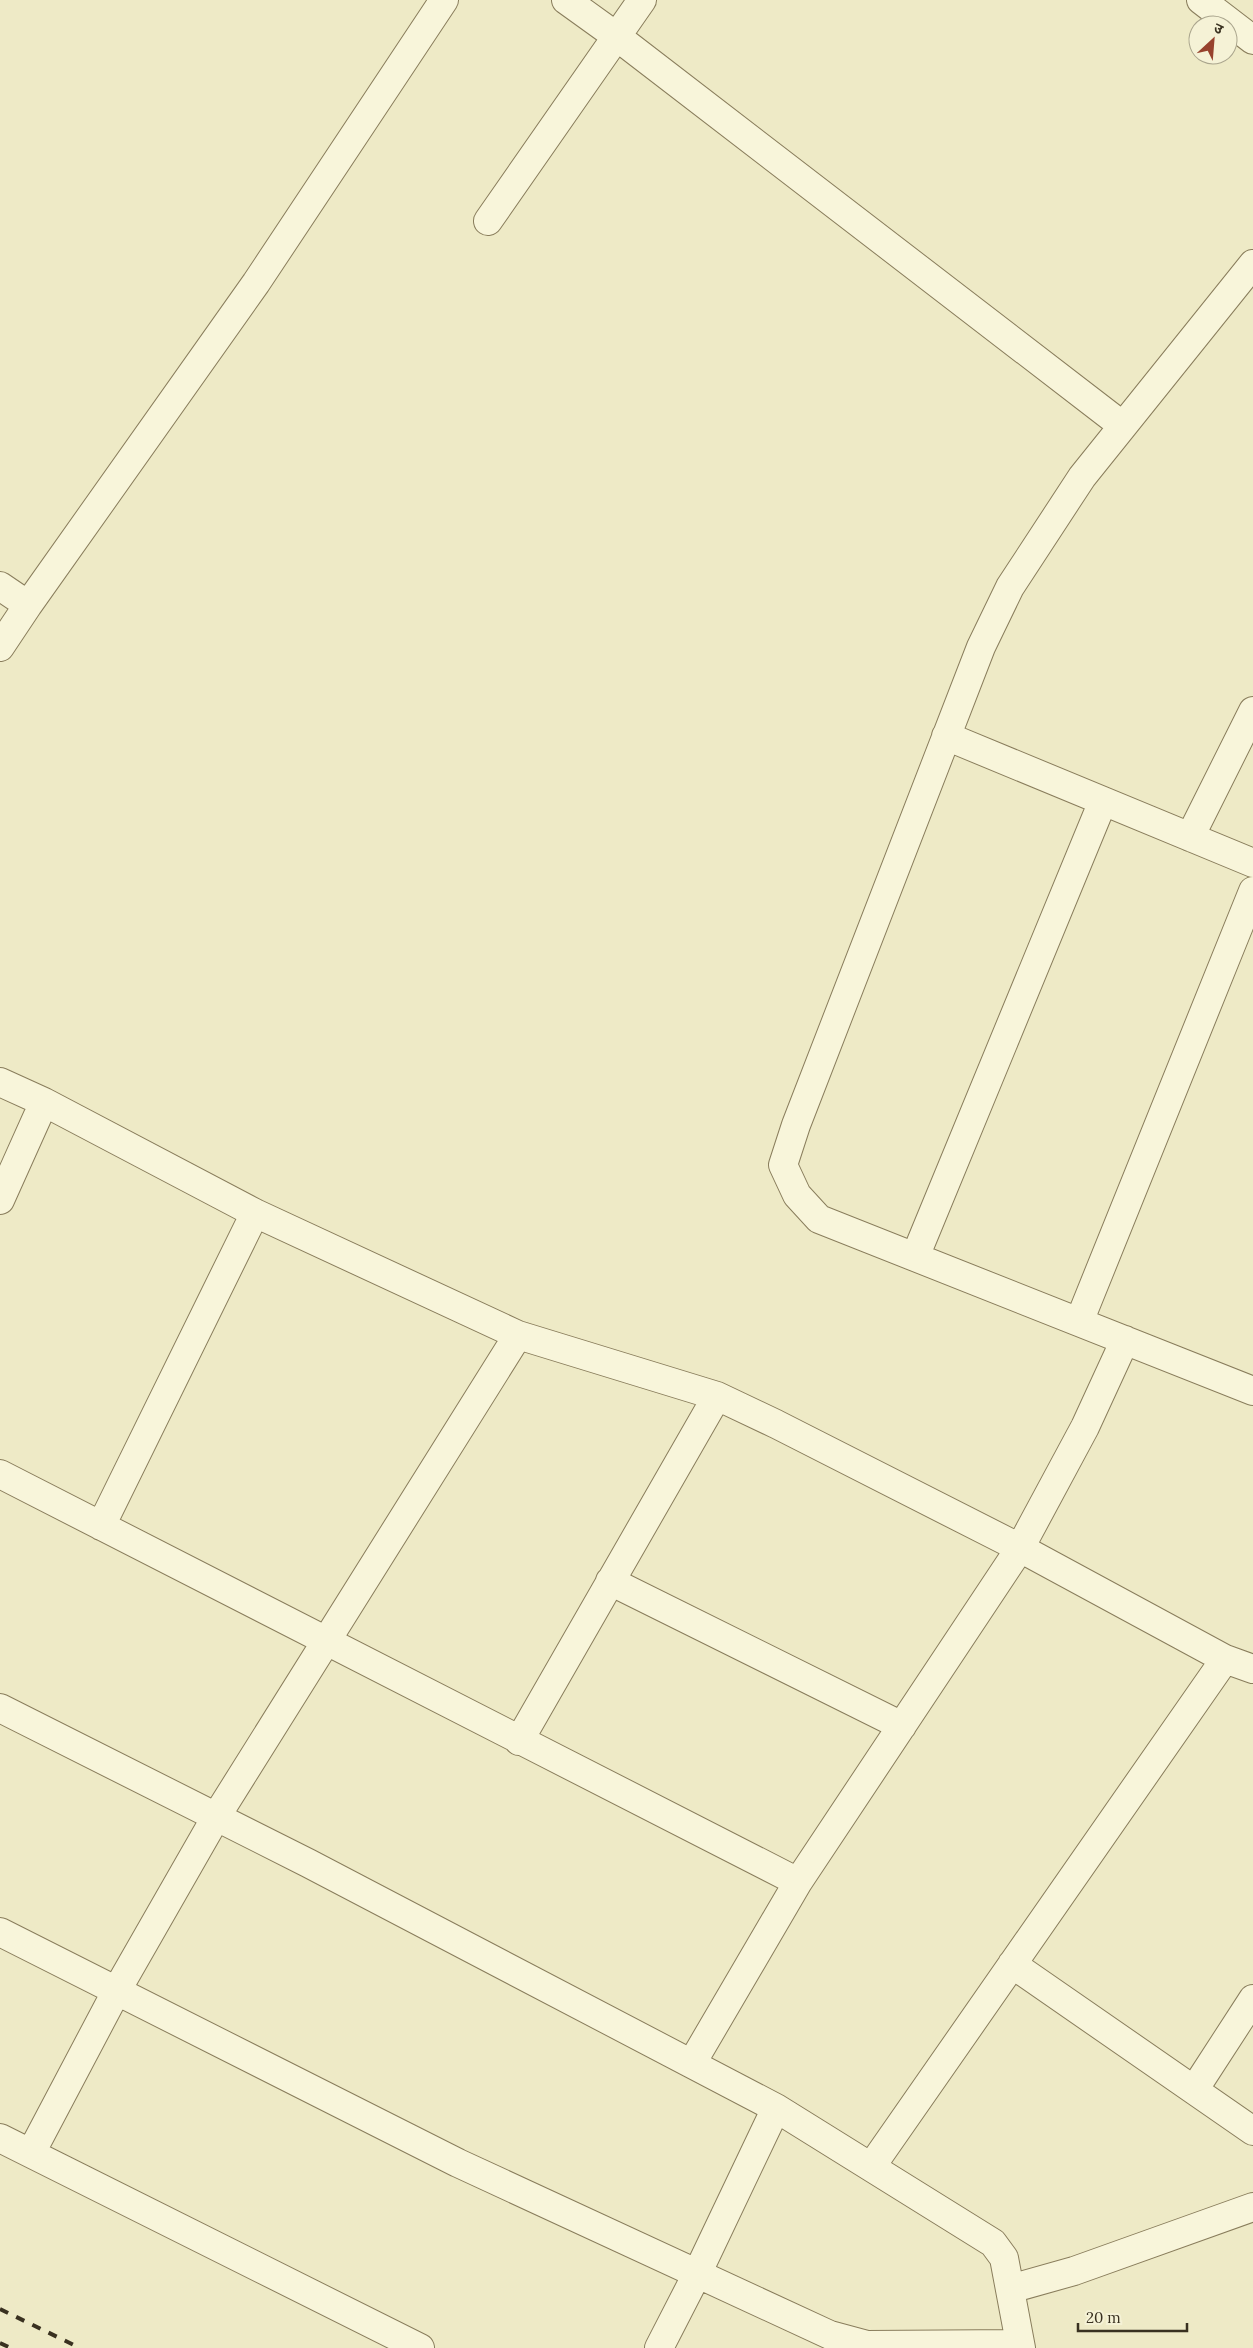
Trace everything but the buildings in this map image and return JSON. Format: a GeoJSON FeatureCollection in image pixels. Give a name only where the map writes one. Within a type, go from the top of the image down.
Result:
{"type":"FeatureCollection","features":[{"type":"Feature","properties":{"kind":"street"},"geometry":{"type":"LineString","coordinates":[[0,647],[256,283],[444,0]]}},
{"type":"Feature","properties":{"kind":"street"},"geometry":{"type":"LineString","coordinates":[[566,0],[616,36],[1124,426]]}},
{"type":"Feature","properties":{"kind":"street"},"geometry":{"type":"LineString","coordinates":[[488,221],[642,0]]}},
{"type":"Feature","properties":{"kind":"street"},"geometry":{"type":"LineString","coordinates":[[1201,0],[1253,40]]}},
{"type":"Feature","properties":{"kind":"street"},"geometry":{"type":"LineString","coordinates":[[1253,264],[1082,477],[1010,587],[981,647],[782,1165],[797,1196],[819,1219],[1253,1391]]}},
{"type":"Feature","properties":{"kind":"street"},"geometry":{"type":"LineString","coordinates":[[0,586],[28,605]]}},
{"type":"Feature","properties":{"kind":"street"},"geometry":{"type":"LineString","coordinates":[[1190,837],[1253,711]]}},
{"type":"Feature","properties":{"kind":"street"},"geometry":{"type":"LineString","coordinates":[[946,736],[1253,863]]}},
{"type":"Feature","properties":{"kind":"street"},"geometry":{"type":"LineString","coordinates":[[915,1258],[1103,801]]}},
{"type":"Feature","properties":{"kind":"street"},"geometry":{"type":"LineString","coordinates":[[1079,1322],[1253,891]]}},
{"type":"Feature","properties":{"kind":"street"},"geometry":{"type":"LineString","coordinates":[[0,1082],[44,1102],[255,1213],[518,1335],[717,1396],[785,1428],[1020,1548],[1225,1659],[1253,1669]]}},
{"type":"Feature","properties":{"kind":"street"},"geometry":{"type":"LineString","coordinates":[[0,1200],[44,1102]]}},
{"type":"Feature","properties":{"kind":"street"},"geometry":{"type":"LineString","coordinates":[[102,1526],[255,1213]]}},
{"type":"Feature","properties":{"kind":"street"},"geometry":{"type":"LineString","coordinates":[[31,2153],[117,1990],[216,1817],[518,1335]]}},
{"type":"Feature","properties":{"kind":"street"},"geometry":{"type":"LineString","coordinates":[[692,2063],[798,1882],[1020,1548],[1085,1427],[1124,1340]]}},
{"type":"Feature","properties":{"kind":"street"},"geometry":{"type":"LineString","coordinates":[[519,1741],[717,1396]]}},
{"type":"Feature","properties":{"kind":"street"},"geometry":{"type":"LineString","coordinates":[[0,1474],[798,1882]]}},
{"type":"Feature","properties":{"kind":"street"},"geometry":{"type":"LineString","coordinates":[[610,1581],[902,1726]]}},
{"type":"Feature","properties":{"kind":"street"},"geometry":{"type":"LineString","coordinates":[[871,2167],[1225,1659]]}},
{"type":"Feature","properties":{"kind":"street"},"geometry":{"type":"LineString","coordinates":[[0,1932],[458,2163],[830,2336],[867,2345],[1021,2346],[1004,2258],[993,2243],[776,2108],[216,1817],[2,1716]]}},
{"type":"Feature","properties":{"kind":"street"},"geometry":{"type":"LineString","coordinates":[[1012,1964],[1253,2131]]}},
{"type":"Feature","properties":{"kind":"street"},"geometry":{"type":"LineString","coordinates":[[1194,2090],[1253,1999]]}},
{"type":"Feature","properties":{"kind":"street"},"geometry":{"type":"LineString","coordinates":[[659,2348],[697,2274],[776,2108]]}},
{"type":"Feature","properties":{"kind":"street"},"geometry":{"type":"LineString","coordinates":[[0,2138],[420,2348]]}},
{"type":"Feature","properties":{"kind":"street"},"geometry":{"type":"LineString","coordinates":[[1010,2289],[1074,2271],[1253,2207]]}},
{"type":"Feature","properties":{"kind":"railway"},"geometry":{"type":"LineString","coordinates":[[0,2309],[80,2348]]}},
{"type":"Feature","properties":{"kind":"railway"},"geometry":{"type":"LineString","coordinates":[[0,2343],[11,2348]]}}]}
